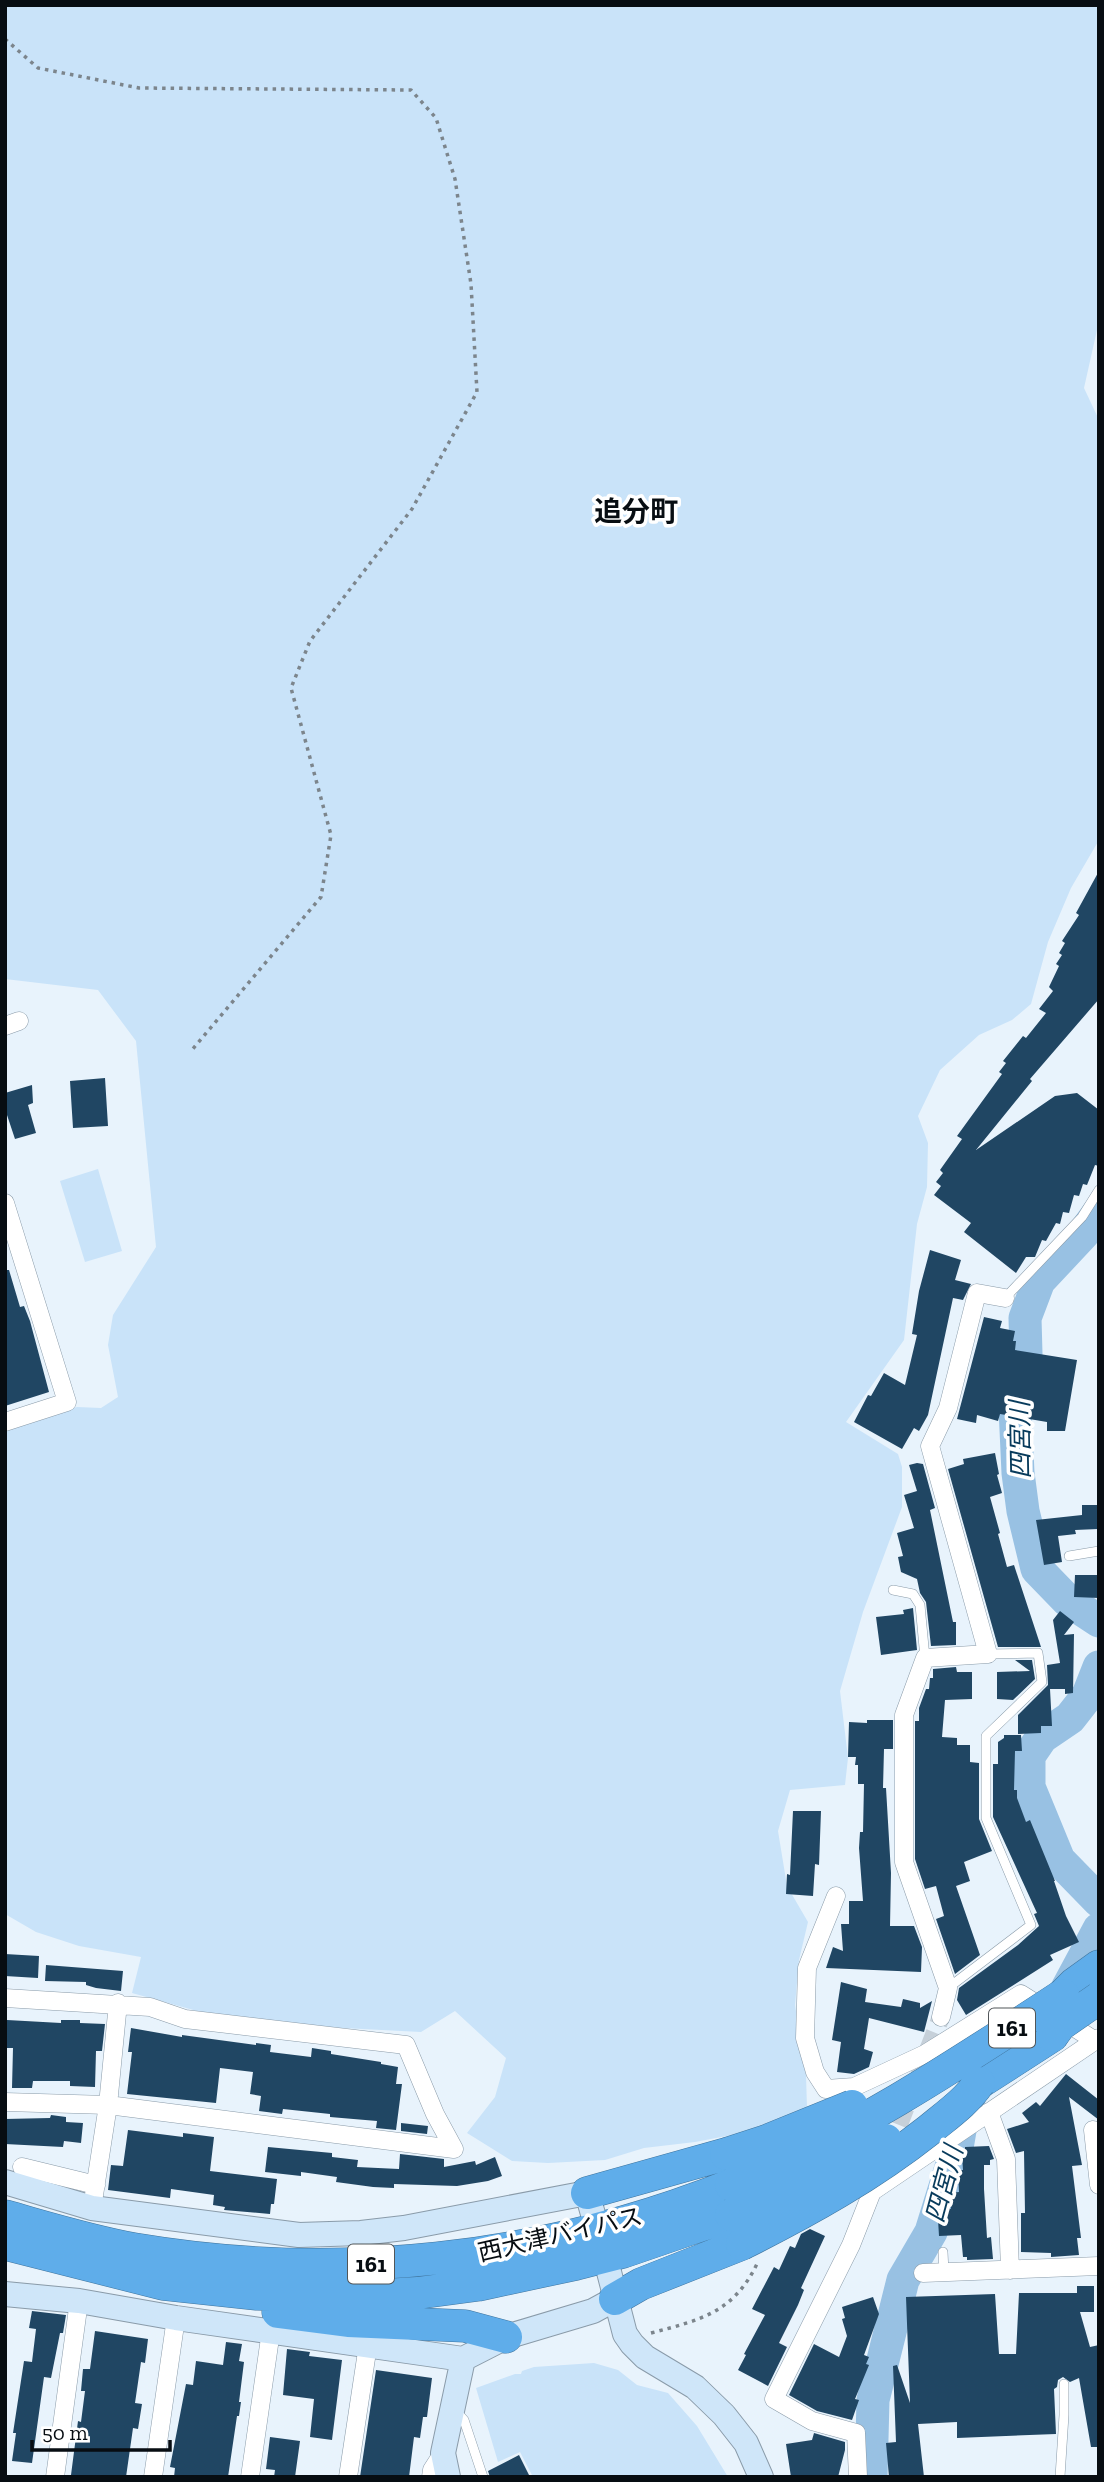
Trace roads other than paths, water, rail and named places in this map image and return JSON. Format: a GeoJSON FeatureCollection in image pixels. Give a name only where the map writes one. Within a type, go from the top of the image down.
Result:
{"type":"FeatureCollection","features":[{"type":"Feature","properties":{"kind":"highway","name":"161"},"geometry":{"type":"LineString","coordinates":[[1054,2014],[1074,1984],[1099,1966]]}},
{"type":"Feature","properties":{"kind":"highway","name":"161"},"geometry":{"type":"LineString","coordinates":[[1054,2014],[1077,1991],[1099,1978]]}},
{"type":"Feature","properties":{"kind":"highway","name":"161"},"geometry":{"type":"LineString","coordinates":[[1054,2014],[1060,2025],[1099,1998]]}},
{"type":"Feature","properties":{"kind":"highway","name":"161"},"geometry":{"type":"LineString","coordinates":[[1054,2014],[1066,2034],[1097,2032]]}},
{"type":"Feature","properties":{"kind":"highway","name":"西大津バイパス"},"geometry":{"type":"LineString","coordinates":[[5,2244],[163,2284],[303,2296],[418,2293],[478,2285],[576,2264],[623,2252],[731,2200],[849,2161],[977,2086],[1054,2014]]}},
{"type":"Feature","properties":{"kind":"highway","name":"西大津バイパス"},"geometry":{"type":"LineString","coordinates":[[977,2086],[1054,2014]]}},
{"type":"Feature","properties":{"kind":"highway"},"geometry":{"type":"LineString","coordinates":[[590,2203],[841,2111],[878,2094],[943,2057],[977,2086],[968,2099],[894,2157],[752,2249],[641,2284],[612,2285]]}},
{"type":"Feature","properties":{"kind":"highway","name":"西大津バイパス"},"geometry":{"type":"LineString","coordinates":[[5,2217],[131,2248],[188,2257],[292,2265],[367,2264],[467,2256],[581,2234],[664,2210],[731,2200]]}},
{"type":"Feature","properties":{"kind":"highway"},"geometry":{"type":"LineString","coordinates":[[163,2284],[187,2297],[275,2312],[348,2321],[465,2326],[506,2337]]}},
{"type":"Feature","properties":{"kind":"street"},"geometry":{"type":"LineString","coordinates":[[5,1203],[67,1402],[5,1422]]}},
{"type":"Feature","properties":{"kind":"street"},"geometry":{"type":"LineString","coordinates":[[941,2017],[948,1988],[904,1862],[904,1715],[925,1658],[988,1654],[930,1446],[948,1408],[977,1293],[1005,1297]]}},
{"type":"Feature","properties":{"kind":"street"},"geometry":{"type":"LineString","coordinates":[[836,1896],[807,1968],[805,2038],[816,2073],[826,2088],[854,2087],[925,2054],[1021,1994],[1054,2014]]}},
{"type":"Feature","properties":{"kind":"street"},"geometry":{"type":"LineString","coordinates":[[5,1998],[150,2007],[185,2019],[406,2045],[435,2114],[454,2149],[108,2105],[5,2102]]}},
{"type":"Feature","properties":{"kind":"street"},"geometry":{"type":"LineString","coordinates":[[94,2197],[108,2105],[118,2004]]}},
{"type":"Feature","properties":{"kind":"street"},"geometry":{"type":"LineString","coordinates":[[977,2086],[1097,2032]]}},
{"type":"Feature","properties":{"kind":"street"},"geometry":{"type":"LineString","coordinates":[[858,2477],[856,2433],[812,2421],[774,2399],[851,2245],[875,2185],[941,2146],[972,2124],[977,2086]]}},
{"type":"Feature","properties":{"kind":"street"},"geometry":{"type":"LineString","coordinates":[[977,2086],[1006,2158],[1010,2270]]}},
{"type":"Feature","properties":{"kind":"street"},"geometry":{"type":"LineString","coordinates":[[1093,2130],[1099,2185]]}},
{"type":"Feature","properties":{"kind":"street"},"geometry":{"type":"LineString","coordinates":[[14,2175],[94,2197],[299,2235],[361,2233],[590,2203]]}},
{"type":"Feature","properties":{"kind":"street"},"geometry":{"type":"LineString","coordinates":[[923,2273],[1099,2266]]}},
{"type":"Feature","properties":{"kind":"street"},"geometry":{"type":"LineString","coordinates":[[5,2294],[79,2301],[176,2318],[463,2359],[506,2337],[593,2311],[612,2285]]}},
{"type":"Feature","properties":{"kind":"street"},"geometry":{"type":"LineString","coordinates":[[612,2285],[625,2334],[632,2344],[645,2357],[695,2387],[724,2415],[746,2444],[761,2477]]}},
{"type":"Feature","properties":{"kind":"street"},"geometry":{"type":"LineString","coordinates":[[55,2477],[79,2301]]}},
{"type":"Feature","properties":{"kind":"street"},"geometry":{"type":"LineString","coordinates":[[153,2477],[176,2318]]}},
{"type":"Feature","properties":{"kind":"street"},"geometry":{"type":"LineString","coordinates":[[250,2477],[271,2331]]}},
{"type":"Feature","properties":{"kind":"street"},"geometry":{"type":"LineString","coordinates":[[348,2477],[368,2345]]}},
{"type":"Feature","properties":{"kind":"street"},"geometry":{"type":"LineString","coordinates":[[431,2477],[432,2470],[445,2465],[463,2359]]}},
{"type":"Feature","properties":{"kind":"lane"},"geometry":{"type":"LineString","coordinates":[[1005,1297],[1082,1217],[1099,1190]]}},
{"type":"Feature","properties":{"kind":"lane"},"geometry":{"type":"LineString","coordinates":[[1069,1556],[1099,1551]]}},
{"type":"Feature","properties":{"kind":"lane"},"geometry":{"type":"LineString","coordinates":[[893,1590],[913,1594],[920,1605],[925,1658]]}},
{"type":"Feature","properties":{"kind":"lane"},"geometry":{"type":"LineString","coordinates":[[948,1988],[1031,1925],[986,1818],[986,1736],[1042,1682],[1038,1653],[988,1654]]}},
{"type":"Feature","properties":{"kind":"lane"},"geometry":{"type":"LineString","coordinates":[[943,2252],[944,2272]]}},
{"type":"Feature","properties":{"kind":"lane"},"geometry":{"type":"LineString","coordinates":[[1060,2477],[1065,2415],[1064,2384]]}},
{"type":"Feature","properties":{"kind":"lane"},"geometry":{"type":"LineString","coordinates":[[453,2407],[464,2420],[482,2477]]}},
{"type":"Feature","properties":{"kind":"waterway","name":"四宮川"},"geometry":{"type":"LineString","coordinates":[[1099,1212],[1083,1234],[1039,1281],[1025,1318],[1026,1354],[1015,1408],[1023,1511],[1037,1569],[1067,1600],[1099,1621]]}},
{"type":"Feature","properties":{"kind":"waterway","name":"四宮川"},"geometry":{"type":"LineString","coordinates":[[1099,1667],[1088,1695],[1070,1718],[1042,1737],[1029,1756],[1029,1787],[1059,1860],[1099,1901]]}},
{"type":"Feature","properties":{"kind":"waterway","name":"四宮川"},"geometry":{"type":"LineString","coordinates":[[1062,1998],[1099,1929]]}},
{"type":"Feature","properties":{"kind":"waterway","name":"四宮川"},"geometry":{"type":"LineString","coordinates":[[871,2477],[873,2400],[903,2280],[931,2232],[957,2148],[963,2113],[969,2100]]}},
{"type":"Feature","properties":{"kind":"tunnel"},"geometry":{"type":"LineString","coordinates":[[889,2150],[941,2017]]}},
{"type":"Feature","properties":{"kind":"district","name":"追分町"},"geometry":{"type":"Point","coordinates":[636,511]}}]}
